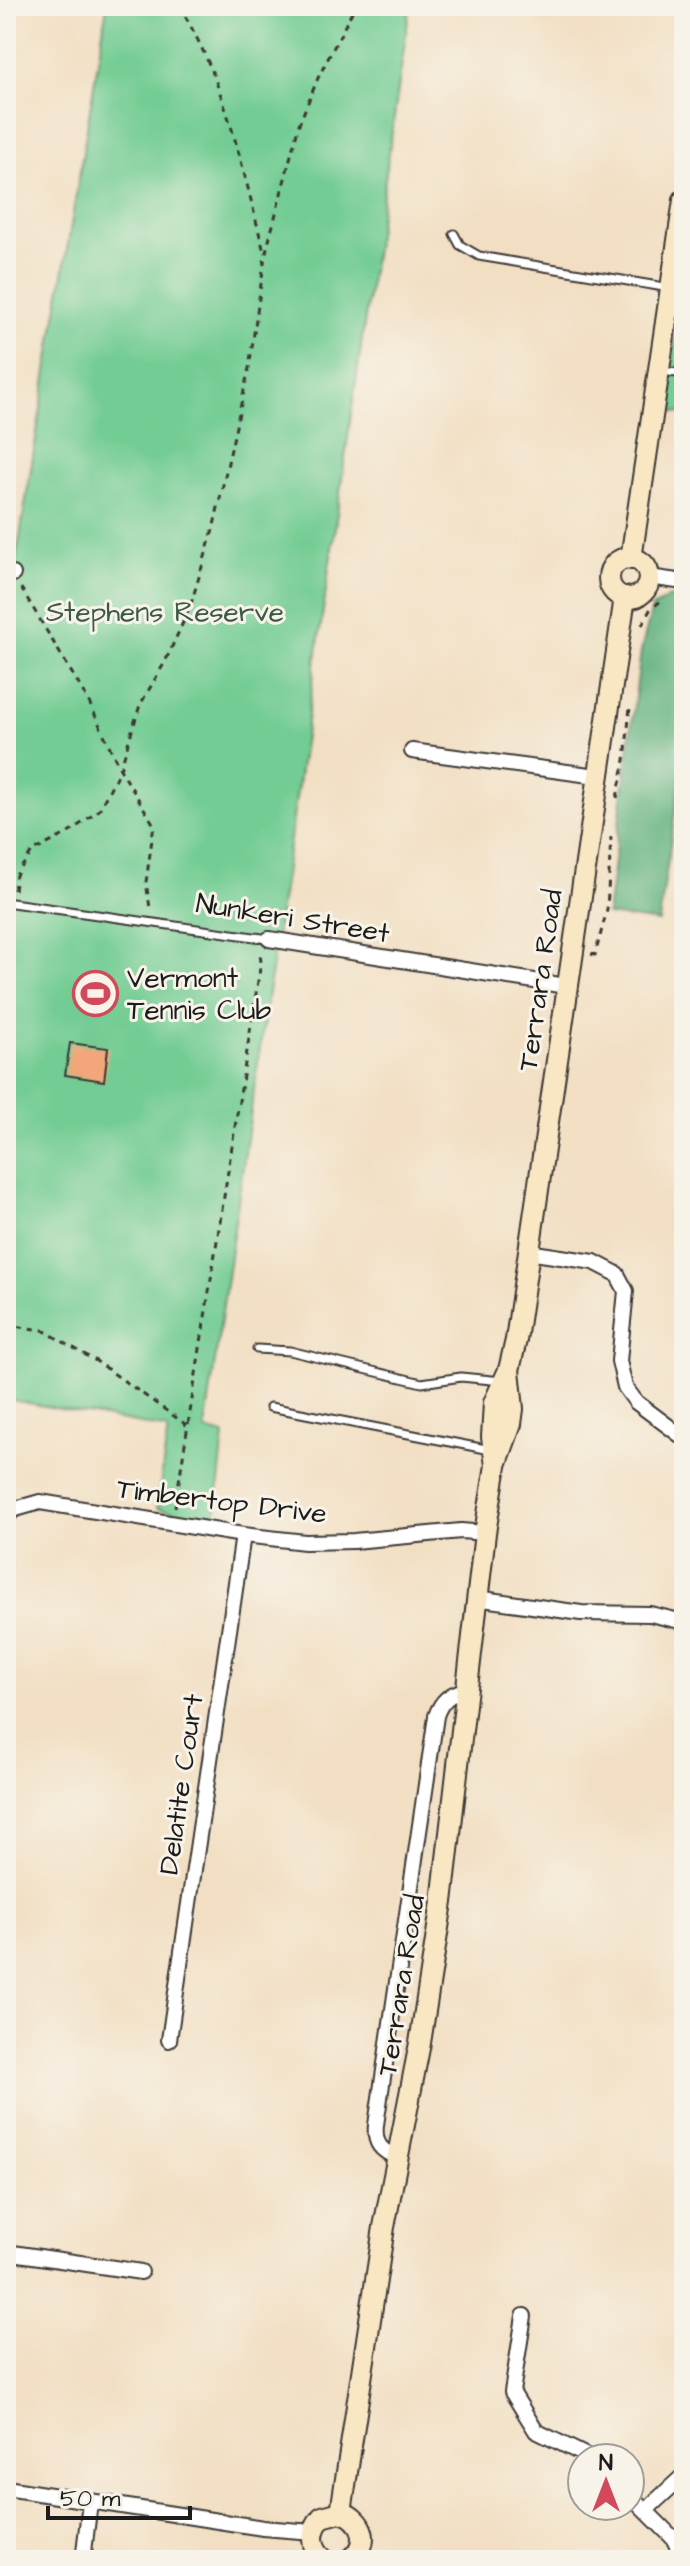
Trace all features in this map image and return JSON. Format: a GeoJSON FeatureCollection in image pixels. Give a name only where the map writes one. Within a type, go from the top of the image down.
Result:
{"type":"FeatureCollection","features":[{"type":"Feature","properties":{"kind":"main road"},"geometry":{"type":"LineString","coordinates":[[631,559],[684,200]]}},
{"type":"Feature","properties":{"kind":"main road"},"geometry":{"type":"LineString","coordinates":[[631,559],[641,563],[649,577],[642,593],[625,597],[613,590],[610,572],[617,562],[631,559]]}},
{"type":"Feature","properties":{"kind":"main road","name":"Terrara Road"},"geometry":{"type":"LineString","coordinates":[[341,2512],[382,2241],[420,2043],[440,1918],[485,1533],[497,1456],[511,1424],[508,1378],[625,597]]}},
{"type":"Feature","properties":{"kind":"main road"},"geometry":{"type":"LineString","coordinates":[[326,2560],[314,2548],[313,2532],[322,2517],[341,2512],[357,2520],[364,2536],[361,2549],[350,2560]]}},
{"type":"Feature","properties":{"kind":"street"},"geometry":{"type":"LineString","coordinates":[[649,577],[684,582]]}},
{"type":"Feature","properties":{"kind":"street"},"geometry":{"type":"LineString","coordinates":[[412,751],[597,776]]}},
{"type":"Feature","properties":{"kind":"street","name":"Nunkeri Street"},"geometry":{"type":"LineString","coordinates":[[264,938],[566,986]]}},
{"type":"Feature","properties":{"kind":"street"},"geometry":{"type":"LineString","coordinates":[[528,1252],[594,1262],[617,1274],[626,1291],[619,1361],[625,1387],[636,1402],[684,1438]]}},
{"type":"Feature","properties":{"kind":"street","name":"Timbertop Drive"},"geometry":{"type":"LineString","coordinates":[[6,1520],[12,1510],[40,1502],[305,1542],[354,1541],[461,1531],[485,1533]]}},
{"type":"Feature","properties":{"kind":"street","name":"Delatite Court"},"geometry":{"type":"LineString","coordinates":[[169,2040],[243,1535]]}},
{"type":"Feature","properties":{"kind":"street"},"geometry":{"type":"LineString","coordinates":[[476,1598],[581,1613],[650,1614],[684,1622]]}},
{"type":"Feature","properties":{"kind":"street"},"geometry":{"type":"LineString","coordinates":[[398,2158],[385,2153],[378,2145],[376,2125],[436,1716],[448,1696],[465,1690]]}},
{"type":"Feature","properties":{"kind":"street"},"geometry":{"type":"LineString","coordinates":[[6,2252],[141,2272]]}},
{"type":"Feature","properties":{"kind":"street"},"geometry":{"type":"LineString","coordinates":[[524,2316],[512,2392],[536,2431],[566,2446]]}},
{"type":"Feature","properties":{"kind":"street"},"geometry":{"type":"LineString","coordinates":[[684,2475],[646,2510],[673,2538],[684,2559]]}},
{"type":"Feature","properties":{"kind":"street"},"geometry":{"type":"LineString","coordinates":[[6,2488],[263,2528],[313,2532]]}},
{"type":"Feature","properties":{"kind":"street"},"geometry":{"type":"LineString","coordinates":[[83,2560],[90,2502]]}},
{"type":"Feature","properties":{"kind":"lane"},"geometry":{"type":"LineString","coordinates":[[454,234],[460,245],[479,256],[672,289]]}},
{"type":"Feature","properties":{"kind":"lane"},"geometry":{"type":"LineString","coordinates":[[660,371],[684,374]]}},
{"type":"Feature","properties":{"kind":"lane","name":"Nunkeri Street"},"geometry":{"type":"LineString","coordinates":[[12,903],[264,938]]}},
{"type":"Feature","properties":{"kind":"lane"},"geometry":{"type":"LineString","coordinates":[[257,1349],[290,1351],[422,1383],[461,1377],[508,1378]]}},
{"type":"Feature","properties":{"kind":"lane"},"geometry":{"type":"LineString","coordinates":[[270,1407],[497,1456]]}},
{"type":"Feature","properties":{"kind":"path"},"geometry":{"type":"LineString","coordinates":[[179,6],[198,35],[229,114],[265,256]]}},
{"type":"Feature","properties":{"kind":"path"},"geometry":{"type":"LineString","coordinates":[[12,903],[16,875],[32,852],[70,832],[99,810],[120,769],[140,705],[165,662],[190,607],[213,530],[249,368],[265,256],[299,124],[355,6]]}},
{"type":"Feature","properties":{"kind":"path"},"geometry":{"type":"LineString","coordinates":[[9,573],[88,700],[120,769],[154,825],[146,882],[150,909],[156,923]]}},
{"type":"Feature","properties":{"kind":"path"},"geometry":{"type":"LineString","coordinates":[[639,634],[650,610],[663,599]]}},
{"type":"Feature","properties":{"kind":"path"},"geometry":{"type":"LineString","coordinates":[[617,798],[629,735],[629,700]]}},
{"type":"Feature","properties":{"kind":"path"},"geometry":{"type":"LineString","coordinates":[[571,951],[595,955],[607,910],[612,826]]}},
{"type":"Feature","properties":{"kind":"path"},"geometry":{"type":"LineString","coordinates":[[173,1522],[264,938]]}},
{"type":"Feature","properties":{"kind":"path"},"geometry":{"type":"LineString","coordinates":[[6,1325],[43,1330],[96,1361],[188,1426]]}},
{"type":"Feature","properties":{"kind":"green space","name":"Stephens Reserve"},"geometry":{"type":"Polygon","coordinates":[[[107,6],[410,6],[205,1430],[224,1435],[215,1521],[157,1508],[168,1429],[6,1399],[6,621],[107,6]]]}},
{"type":"Feature","properties":{"kind":"green space"},"geometry":{"type":"Polygon","coordinates":[[[684,279],[684,413],[664,410],[684,279]]]}},
{"type":"Feature","properties":{"kind":"green space"},"geometry":{"type":"Polygon","coordinates":[[[669,597],[684,599],[684,751],[659,922],[607,915],[641,651],[652,608],[669,597]]]}},
{"type":"Feature","properties":{"kind":"building"},"geometry":{"type":"Polygon","coordinates":[[[70,1043],[108,1048],[104,1081],[65,1075],[70,1043]]]}},
{"type":"Feature","properties":{"kind":"place","name":"Vermont Tennis Club"},"geometry":{"type":"Point","coordinates":[96,993]}}]}
